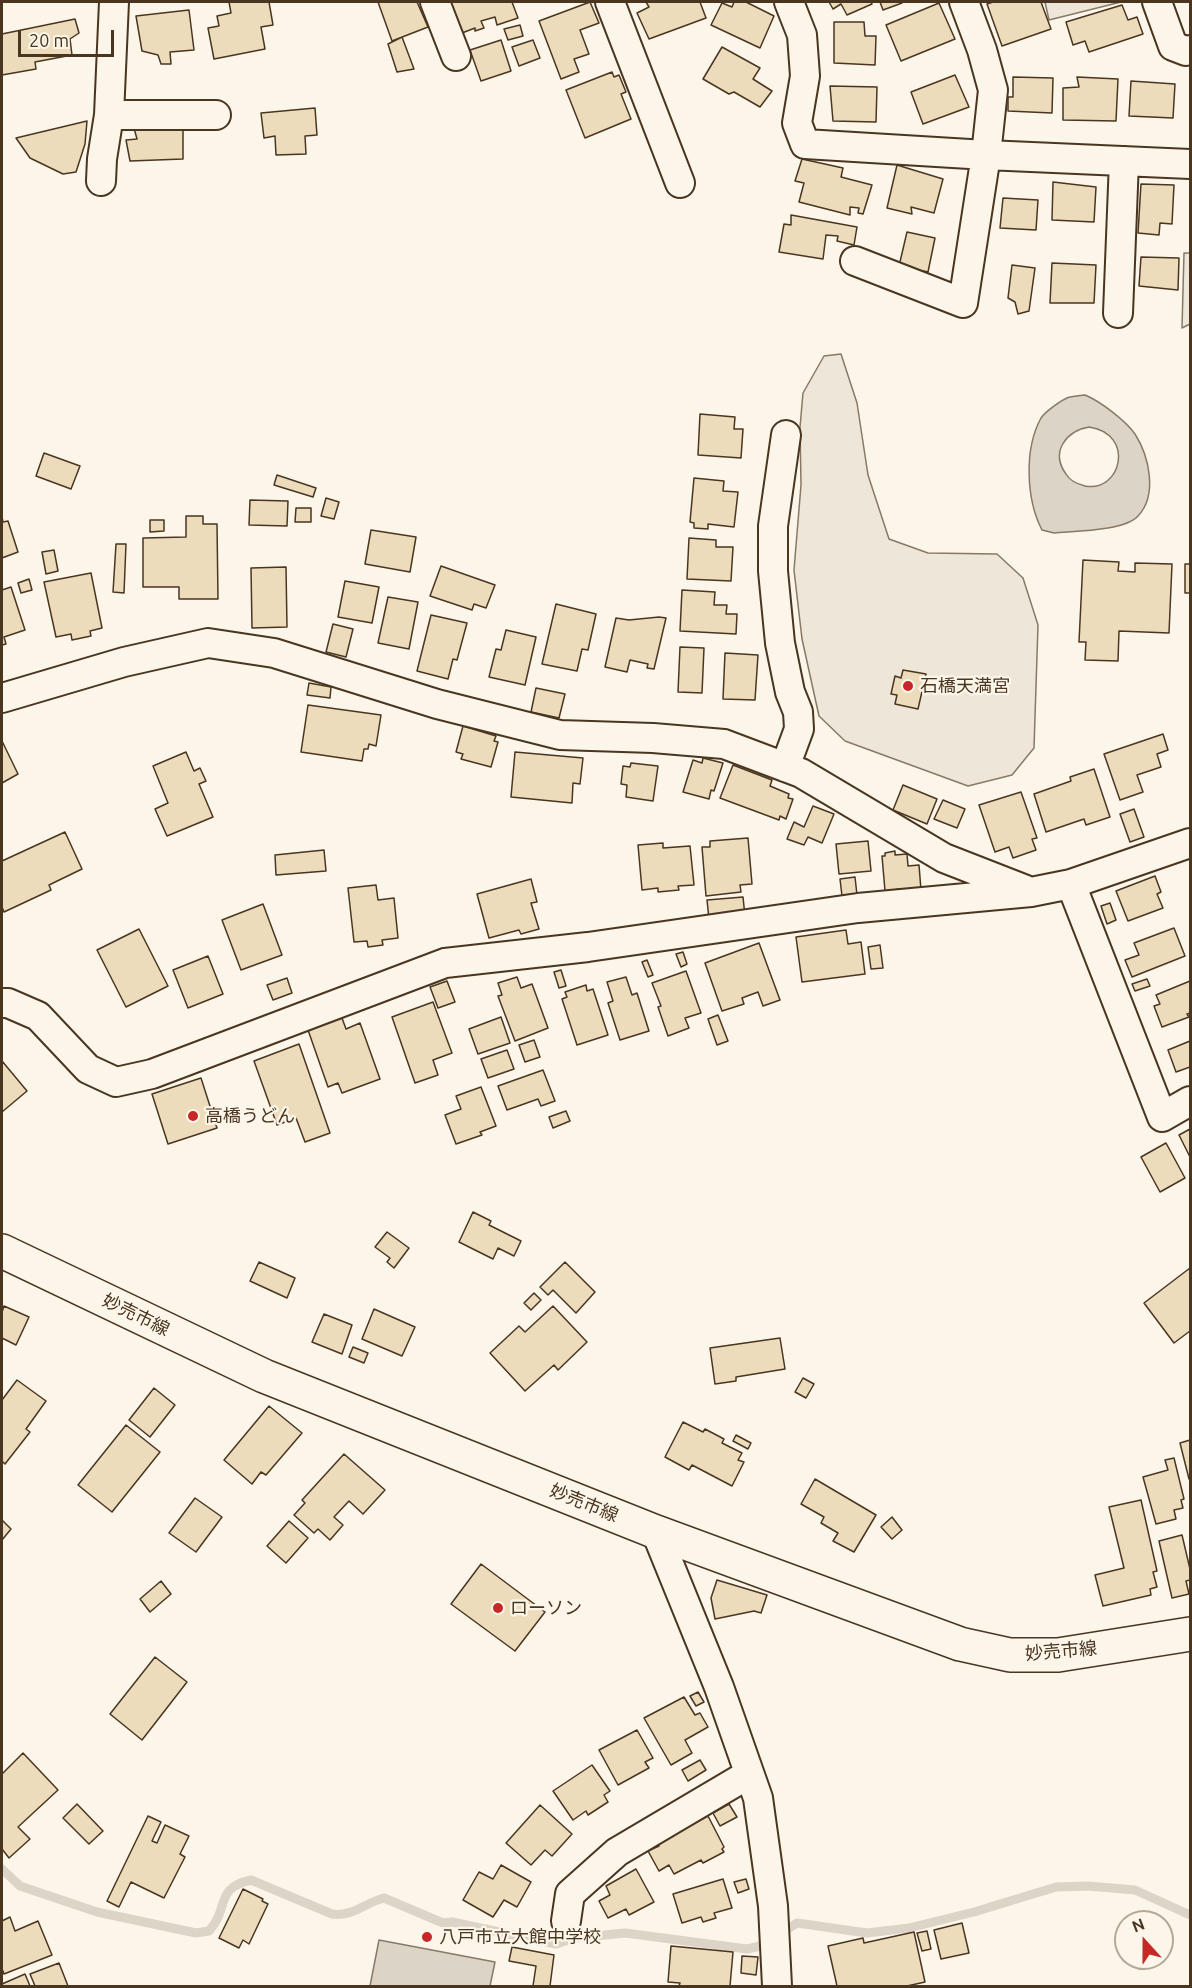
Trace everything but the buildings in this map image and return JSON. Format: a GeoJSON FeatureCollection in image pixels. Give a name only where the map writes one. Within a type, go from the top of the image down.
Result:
{"type":"FeatureCollection","features":[{"type":"Feature","properties":{"kind":"main road","name":"妙売市線"},"geometry":{"type":"LineString","coordinates":[[2,1251],[264,1376],[656,1532],[960,1644],[1010,1655],[1058,1655],[1191,1634]]}},
{"type":"Feature","properties":{"kind":"street"},"geometry":{"type":"LineString","coordinates":[[101,180],[109,115],[114,2]]}},
{"type":"Feature","properties":{"kind":"street"},"geometry":{"type":"LineString","coordinates":[[435,2],[456,56]]}},
{"type":"Feature","properties":{"kind":"street"},"geometry":{"type":"LineString","coordinates":[[610,2],[681,183]]}},
{"type":"Feature","properties":{"kind":"street"},"geometry":{"type":"LineString","coordinates":[[789,2],[802,34],[805,76],[797,123],[805,144],[1191,164]]}},
{"type":"Feature","properties":{"kind":"street"},"geometry":{"type":"LineString","coordinates":[[855,261],[963,303],[987,155],[993,90],[982,50],[964,2]]}},
{"type":"Feature","properties":{"kind":"street"},"geometry":{"type":"LineString","coordinates":[[1157,2],[1173,46],[1186,51],[1191,50]]}},
{"type":"Feature","properties":{"kind":"street"},"geometry":{"type":"LineString","coordinates":[[109,115],[216,115]]}},
{"type":"Feature","properties":{"kind":"street"},"geometry":{"type":"LineString","coordinates":[[1118,313],[1124,161]]}},
{"type":"Feature","properties":{"kind":"street"},"geometry":{"type":"LineString","coordinates":[[785,767],[799,729],[798,712],[790,692],[780,642],[773,571],[773,526],[786,435]]}},
{"type":"Feature","properties":{"kind":"street"},"geometry":{"type":"LineString","coordinates":[[2,698],[124,662],[208,643],[274,653],[437,704],[560,735],[653,738],[724,744],[801,773],[944,858],[1031,892]]}},
{"type":"Feature","properties":{"kind":"street"},"geometry":{"type":"LineString","coordinates":[[2,1003],[8,1003],[38,1016],[88,1069],[116,1082],[152,1074],[445,963],[588,947],[858,908],[1031,892],[1071,884],[1191,843]]}},
{"type":"Feature","properties":{"kind":"street"},"geometry":{"type":"LineString","coordinates":[[1071,884],[1161,1117],[1191,1101]]}},
{"type":"Feature","properties":{"kind":"street"},"geometry":{"type":"LineString","coordinates":[[656,1532],[719,1687],[758,1798],[773,1906],[777,1986]]}},
{"type":"Feature","properties":{"kind":"street"},"geometry":{"type":"LineString","coordinates":[[566,1921],[570,1894],[617,1852],[749,1774]]}},
{"type":"Feature","properties":{"kind":"shaded area"},"geometry":{"type":"Polygon","coordinates":[[[1045,2],[1121,2],[1049,20],[1045,2]]]}},
{"type":"Feature","properties":{"kind":"shaded area"},"geometry":{"type":"Polygon","coordinates":[[[1184,253],[1190,253],[1190,324],[1182,328],[1184,253]]]}},
{"type":"Feature","properties":{"kind":"shaded area"},"geometry":{"type":"Polygon","coordinates":[[[841,354],[857,403],[868,475],[889,539],[928,553],[997,554],[1023,578],[1038,625],[1034,748],[1012,775],[968,786],[845,741],[819,716],[802,639],[794,570],[801,485],[800,427],[803,393],[824,356],[841,354]]]}},
{"type":"Feature","properties":{"kind":"shaded area"},"geometry":{"type":"Polygon","coordinates":[[[1085,395],[1112,412],[1135,434],[1147,464],[1150,487],[1148,497],[1138,516],[1122,525],[1054,533],[1042,530],[1033,504],[1029,474],[1036,430],[1041,418],[1053,407],[1067,398],[1085,395]],[[1089,427],[1081,429],[1067,438],[1063,444],[1060,451],[1061,466],[1074,482],[1085,486],[1097,486],[1107,481],[1114,472],[1118,462],[1118,451],[1113,440],[1104,432],[1089,427]]]}},
{"type":"Feature","properties":{"kind":"shaded area"},"geometry":{"type":"Polygon","coordinates":[[[379,1940],[495,1962],[490,1986],[370,1986],[379,1940]]]}},
{"type":"Feature","properties":{"kind":"waterway"},"geometry":{"type":"LineString","coordinates":[[2,1869],[20,1886],[97,1912],[196,1933],[209,1931],[215,1923],[227,1894],[232,1888],[251,1880],[332,1914],[352,1912],[384,1898],[443,1923],[452,1922],[556,1944],[575,1938],[625,1933],[747,1949],[760,1946],[797,1923],[867,1933],[909,1928],[974,1912],[1056,1887],[1088,1886],[1135,1890],[1190,1915]]}},
{"type":"Feature","properties":{"kind":"place","name":"石橋天満宮"},"geometry":{"type":"Point","coordinates":[908,686]}},
{"type":"Feature","properties":{"kind":"place","name":"高橋うどん"},"geometry":{"type":"Point","coordinates":[193,1116]}},
{"type":"Feature","properties":{"kind":"place","name":"ローソン"},"geometry":{"type":"Point","coordinates":[498,1608]}},
{"type":"Feature","properties":{"kind":"place","name":"八戸市立大館中学校"},"geometry":{"type":"Point","coordinates":[427,1937]}}]}
